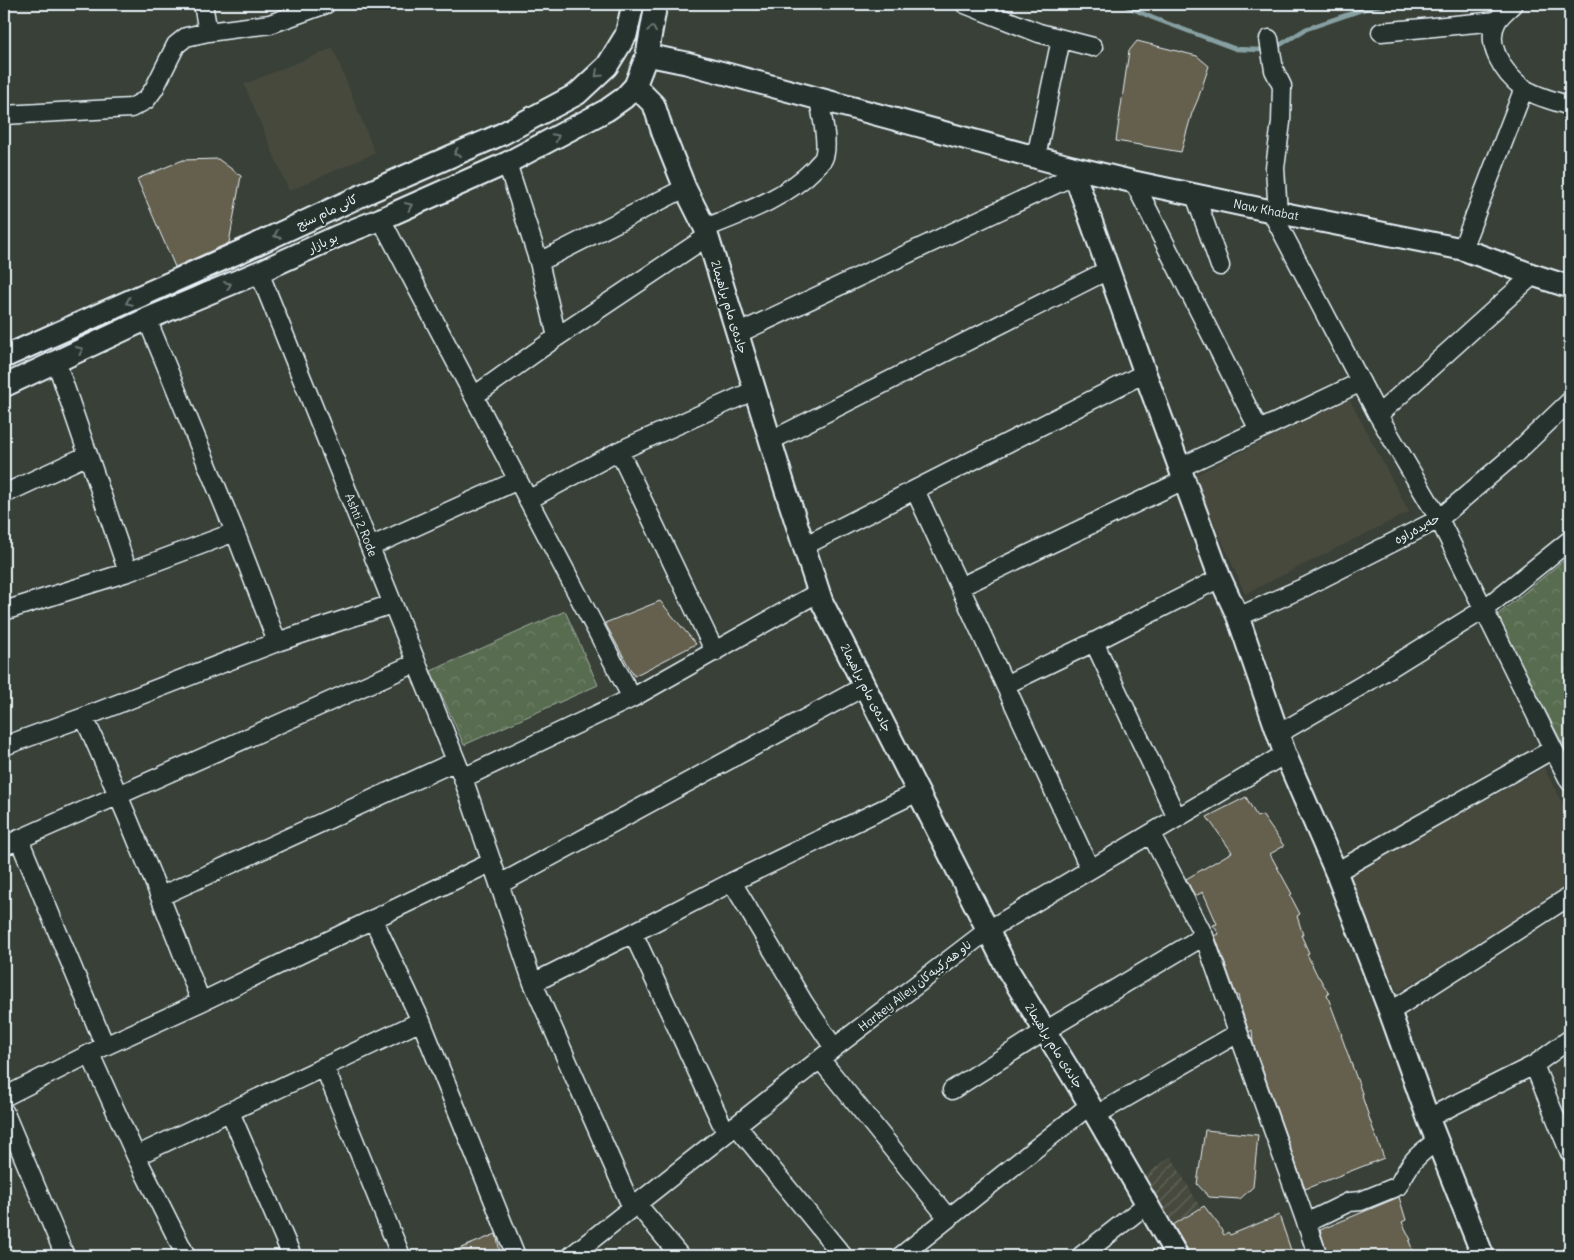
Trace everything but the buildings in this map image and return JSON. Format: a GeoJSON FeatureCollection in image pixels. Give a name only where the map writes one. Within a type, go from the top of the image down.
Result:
{"type":"FeatureCollection","features":[{"type":"Feature","properties":{"kind":"street"},"geometry":{"type":"LineString","coordinates":[[203,4],[208,32]]}},
{"type":"Feature","properties":{"kind":"street"},"geometry":{"type":"LineString","coordinates":[[4,115],[130,108],[146,100],[154,89],[176,45],[186,37],[208,32],[270,24],[326,4]]}},
{"type":"Feature","properties":{"kind":"street","name":"کانی مام سنج"},"geometry":{"type":"LineString","coordinates":[[4,357],[502,134],[577,94],[607,66],[626,35],[633,4]]}},
{"type":"Feature","properties":{"kind":"street"},"geometry":{"type":"LineString","coordinates":[[635,86],[648,55],[656,4]]}},
{"type":"Feature","properties":{"kind":"street"},"geometry":{"type":"LineString","coordinates":[[965,4],[1039,33],[1093,48]]}},
{"type":"Feature","properties":{"kind":"street"},"geometry":{"type":"LineString","coordinates":[[1513,4],[1497,21],[1493,36],[1495,53],[1512,78],[1524,88],[1570,106]]}},
{"type":"Feature","properties":{"kind":"street"},"geometry":{"type":"LineString","coordinates":[[1381,32],[1497,21]]}},
{"type":"Feature","properties":{"kind":"street"},"geometry":{"type":"LineString","coordinates":[[1036,157],[1061,39]]}},
{"type":"Feature","properties":{"kind":"street"},"geometry":{"type":"LineString","coordinates":[[1269,39],[1274,70],[1282,86],[1281,122],[1274,168],[1274,212],[1378,415],[1439,519],[1570,782]]}},
{"type":"Feature","properties":{"kind":"street","name":"Naw Khabat"},"geometry":{"type":"LineString","coordinates":[[648,55],[1036,157],[1074,171],[1462,249],[1533,276],[1570,287]]}},
{"type":"Feature","properties":{"kind":"street","name":"بو بازار"},"geometry":{"type":"LineString","coordinates":[[4,386],[147,319],[507,163],[607,110],[624,98],[635,86]]}},
{"type":"Feature","properties":{"kind":"street","name":"جادەی مام براهیما2"},"geometry":{"type":"LineString","coordinates":[[635,86],[654,105],[685,188],[706,232],[822,602],[1008,970],[1093,1110],[1176,1256]]}},
{"type":"Feature","properties":{"kind":"street"},"geometry":{"type":"LineString","coordinates":[[1462,249],[1524,88]]}},
{"type":"Feature","properties":{"kind":"street"},"geometry":{"type":"LineString","coordinates":[[474,396],[706,232],[756,208],[803,180],[823,160],[825,131],[819,99]]}},
{"type":"Feature","properties":{"kind":"street"},"geometry":{"type":"LineString","coordinates":[[507,163],[539,262],[557,337]]}},
{"type":"Feature","properties":{"kind":"street"},"geometry":{"type":"LineString","coordinates":[[737,334],[1074,171],[1220,578],[1238,617],[1285,754],[1336,872],[1482,1256]]}},
{"type":"Feature","properties":{"kind":"street"},"geometry":{"type":"LineString","coordinates":[[1134,182],[1260,430]]}},
{"type":"Feature","properties":{"kind":"street"},"geometry":{"type":"LineString","coordinates":[[539,262],[685,188]]}},
{"type":"Feature","properties":{"kind":"street"},"geometry":{"type":"LineString","coordinates":[[1195,195],[1220,266]]}},
{"type":"Feature","properties":{"kind":"street"},"geometry":{"type":"LineString","coordinates":[[326,212],[338,236]]}},
{"type":"Feature","properties":{"kind":"street"},"geometry":{"type":"LineString","coordinates":[[381,219],[632,698]]}},
{"type":"Feature","properties":{"kind":"street"},"geometry":{"type":"LineString","coordinates":[[770,441],[1108,270]]}},
{"type":"Feature","properties":{"kind":"street","name":"Ashti 2 Rode"},"geometry":{"type":"LineString","coordinates":[[259,272],[459,769],[533,983],[635,1206],[680,1256]]}},
{"type":"Feature","properties":{"kind":"street"},"geometry":{"type":"LineString","coordinates":[[1378,415],[1533,276]]}},
{"type":"Feature","properties":{"kind":"street"},"geometry":{"type":"LineString","coordinates":[[147,319],[236,532],[277,642]]}},
{"type":"Feature","properties":{"kind":"street"},"geometry":{"type":"LineString","coordinates":[[56,361],[128,572]]}},
{"type":"Feature","properties":{"kind":"street"},"geometry":{"type":"LineString","coordinates":[[804,546],[1145,373]]}},
{"type":"Feature","properties":{"kind":"street"},"geometry":{"type":"LineString","coordinates":[[960,587],[1182,474],[1260,430],[1361,382]]}},
{"type":"Feature","properties":{"kind":"street"},"geometry":{"type":"LineString","coordinates":[[528,500],[619,451],[755,390]]}},
{"type":"Feature","properties":{"kind":"street","name":"حەیدەراوە"},"geometry":{"type":"LineString","coordinates":[[1238,617],[1305,588],[1439,519],[1516,453],[1570,401]]}},
{"type":"Feature","properties":{"kind":"street"},"geometry":{"type":"LineString","coordinates":[[619,451],[715,652]]}},
{"type":"Feature","properties":{"kind":"street"},"geometry":{"type":"LineString","coordinates":[[4,494],[88,455]]}},
{"type":"Feature","properties":{"kind":"street"},"geometry":{"type":"LineString","coordinates":[[370,547],[518,480]]}},
{"type":"Feature","properties":{"kind":"street"},"geometry":{"type":"LineString","coordinates":[[916,490],[1090,869]]}},
{"type":"Feature","properties":{"kind":"street"},"geometry":{"type":"LineString","coordinates":[[4,611],[128,572],[236,532]]}},
{"type":"Feature","properties":{"kind":"street"},"geometry":{"type":"LineString","coordinates":[[1278,734],[1364,684],[1484,610],[1570,540]]}},
{"type":"Feature","properties":{"kind":"street"},"geometry":{"type":"LineString","coordinates":[[1005,685],[1220,578]]}},
{"type":"Feature","properties":{"kind":"street"},"geometry":{"type":"LineString","coordinates":[[161,896],[459,769],[632,698],[819,592]]}},
{"type":"Feature","properties":{"kind":"street"},"geometry":{"type":"LineString","coordinates":[[4,746],[277,642],[392,604]]}},
{"type":"Feature","properties":{"kind":"street"},"geometry":{"type":"LineString","coordinates":[[1094,642],[1177,818]]}},
{"type":"Feature","properties":{"kind":"street"},"geometry":{"type":"LineString","coordinates":[[186,1256],[136,1156],[97,1050],[11,842],[416,664]]}},
{"type":"Feature","properties":{"kind":"street"},"geometry":{"type":"LineString","coordinates":[[500,884],[865,686]]}},
{"type":"Feature","properties":{"kind":"street"},"geometry":{"type":"LineString","coordinates":[[84,717],[161,896],[201,1002]]}},
{"type":"Feature","properties":{"kind":"street"},"geometry":{"type":"LineString","coordinates":[[1336,872],[1553,749]]}},
{"type":"Feature","properties":{"kind":"street","name":"Harkey Alley ناو هەركييەكان"},"geometry":{"type":"LineString","coordinates":[[570,1256],[834,1048],[988,930],[1285,754]]}},
{"type":"Feature","properties":{"kind":"street"},"geometry":{"type":"LineString","coordinates":[[533,983],[732,882],[918,792]]}},
{"type":"Feature","properties":{"kind":"street"},"geometry":{"type":"LineString","coordinates":[[1151,834],[1204,936],[1318,1256]]}},
{"type":"Feature","properties":{"kind":"street"},"geometry":{"type":"LineString","coordinates":[[4,1098],[97,1050],[492,862]]}},
{"type":"Feature","properties":{"kind":"street"},"geometry":{"type":"LineString","coordinates":[[732,882],[799,995],[834,1048]]}},
{"type":"Feature","properties":{"kind":"street"},"geometry":{"type":"LineString","coordinates":[[1390,1012],[1570,896]]}},
{"type":"Feature","properties":{"kind":"street"},"geometry":{"type":"LineString","coordinates":[[373,919],[421,1021],[516,1256]]}},
{"type":"Feature","properties":{"kind":"street"},"geometry":{"type":"LineString","coordinates":[[633,933],[731,1129],[842,1256]]}},
{"type":"Feature","properties":{"kind":"street"},"geometry":{"type":"LineString","coordinates":[[952,1090],[1045,1031],[1204,936]]}},
{"type":"Feature","properties":{"kind":"street"},"geometry":{"type":"LineString","coordinates":[[136,1156],[421,1021]]}},
{"type":"Feature","properties":{"kind":"street"},"geometry":{"type":"LineString","coordinates":[[902,1256],[948,1218],[1093,1110],[1238,1033]]}},
{"type":"Feature","properties":{"kind":"street"},"geometry":{"type":"LineString","coordinates":[[1428,1118],[1534,1065],[1570,1039]]}},
{"type":"Feature","properties":{"kind":"street"},"geometry":{"type":"LineString","coordinates":[[820,1059],[948,1218]]}},
{"type":"Feature","properties":{"kind":"street"},"geometry":{"type":"LineString","coordinates":[[1534,1065],[1570,1153]]}},
{"type":"Feature","properties":{"kind":"street"},"geometry":{"type":"LineString","coordinates":[[324,1066],[401,1256]]}},
{"type":"Feature","properties":{"kind":"street"},"geometry":{"type":"LineString","coordinates":[[230,1112],[292,1256]]}},
{"type":"Feature","properties":{"kind":"street"},"geometry":{"type":"LineString","coordinates":[[6,1120],[65,1256]]}},
{"type":"Feature","properties":{"kind":"street"},"geometry":{"type":"LineString","coordinates":[[1306,1224],[1349,1202],[1361,1200],[1398,1186],[1410,1163],[1437,1140]]}},
{"type":"Feature","properties":{"kind":"street"},"geometry":{"type":"LineString","coordinates":[[1081,1256],[1147,1204]]}},
{"type":"Feature","properties":{"kind":"shaded area"},"geometry":{"type":"Polygon","coordinates":[[[333,48],[375,153],[289,191],[244,84],[333,48]]]}},
{"type":"Feature","properties":{"kind":"shaded area"},"geometry":{"type":"Polygon","coordinates":[[[1349,398],[1409,512],[1245,594],[1194,476],[1349,398]]]}},
{"type":"Feature","properties":{"kind":"shaded area"},"geometry":{"type":"Polygon","coordinates":[[[1544,768],[1570,818],[1570,887],[1398,992],[1345,877],[1544,768]]]}},
{"type":"Feature","properties":{"kind":"shaded area"},"geometry":{"type":"Polygon","coordinates":[[[1171,1156],[1200,1207],[1168,1228],[1135,1183],[1171,1156]]]}},
{"type":"Feature","properties":{"kind":"green space"},"geometry":{"type":"Polygon","coordinates":[[[1570,555],[1570,758],[1496,616],[1570,555]]]}},
{"type":"Feature","properties":{"kind":"green space"},"geometry":{"type":"Polygon","coordinates":[[[565,611],[598,685],[464,745],[431,671],[565,611]]]}},
{"type":"Feature","properties":{"kind":"waterway"},"geometry":{"type":"LineString","coordinates":[[1122,4],[1153,18],[1236,49],[1261,50]]}},
{"type":"Feature","properties":{"kind":"waterway"},"geometry":{"type":"LineString","coordinates":[[1275,48],[1306,29],[1364,9],[1386,4]]}}]}
